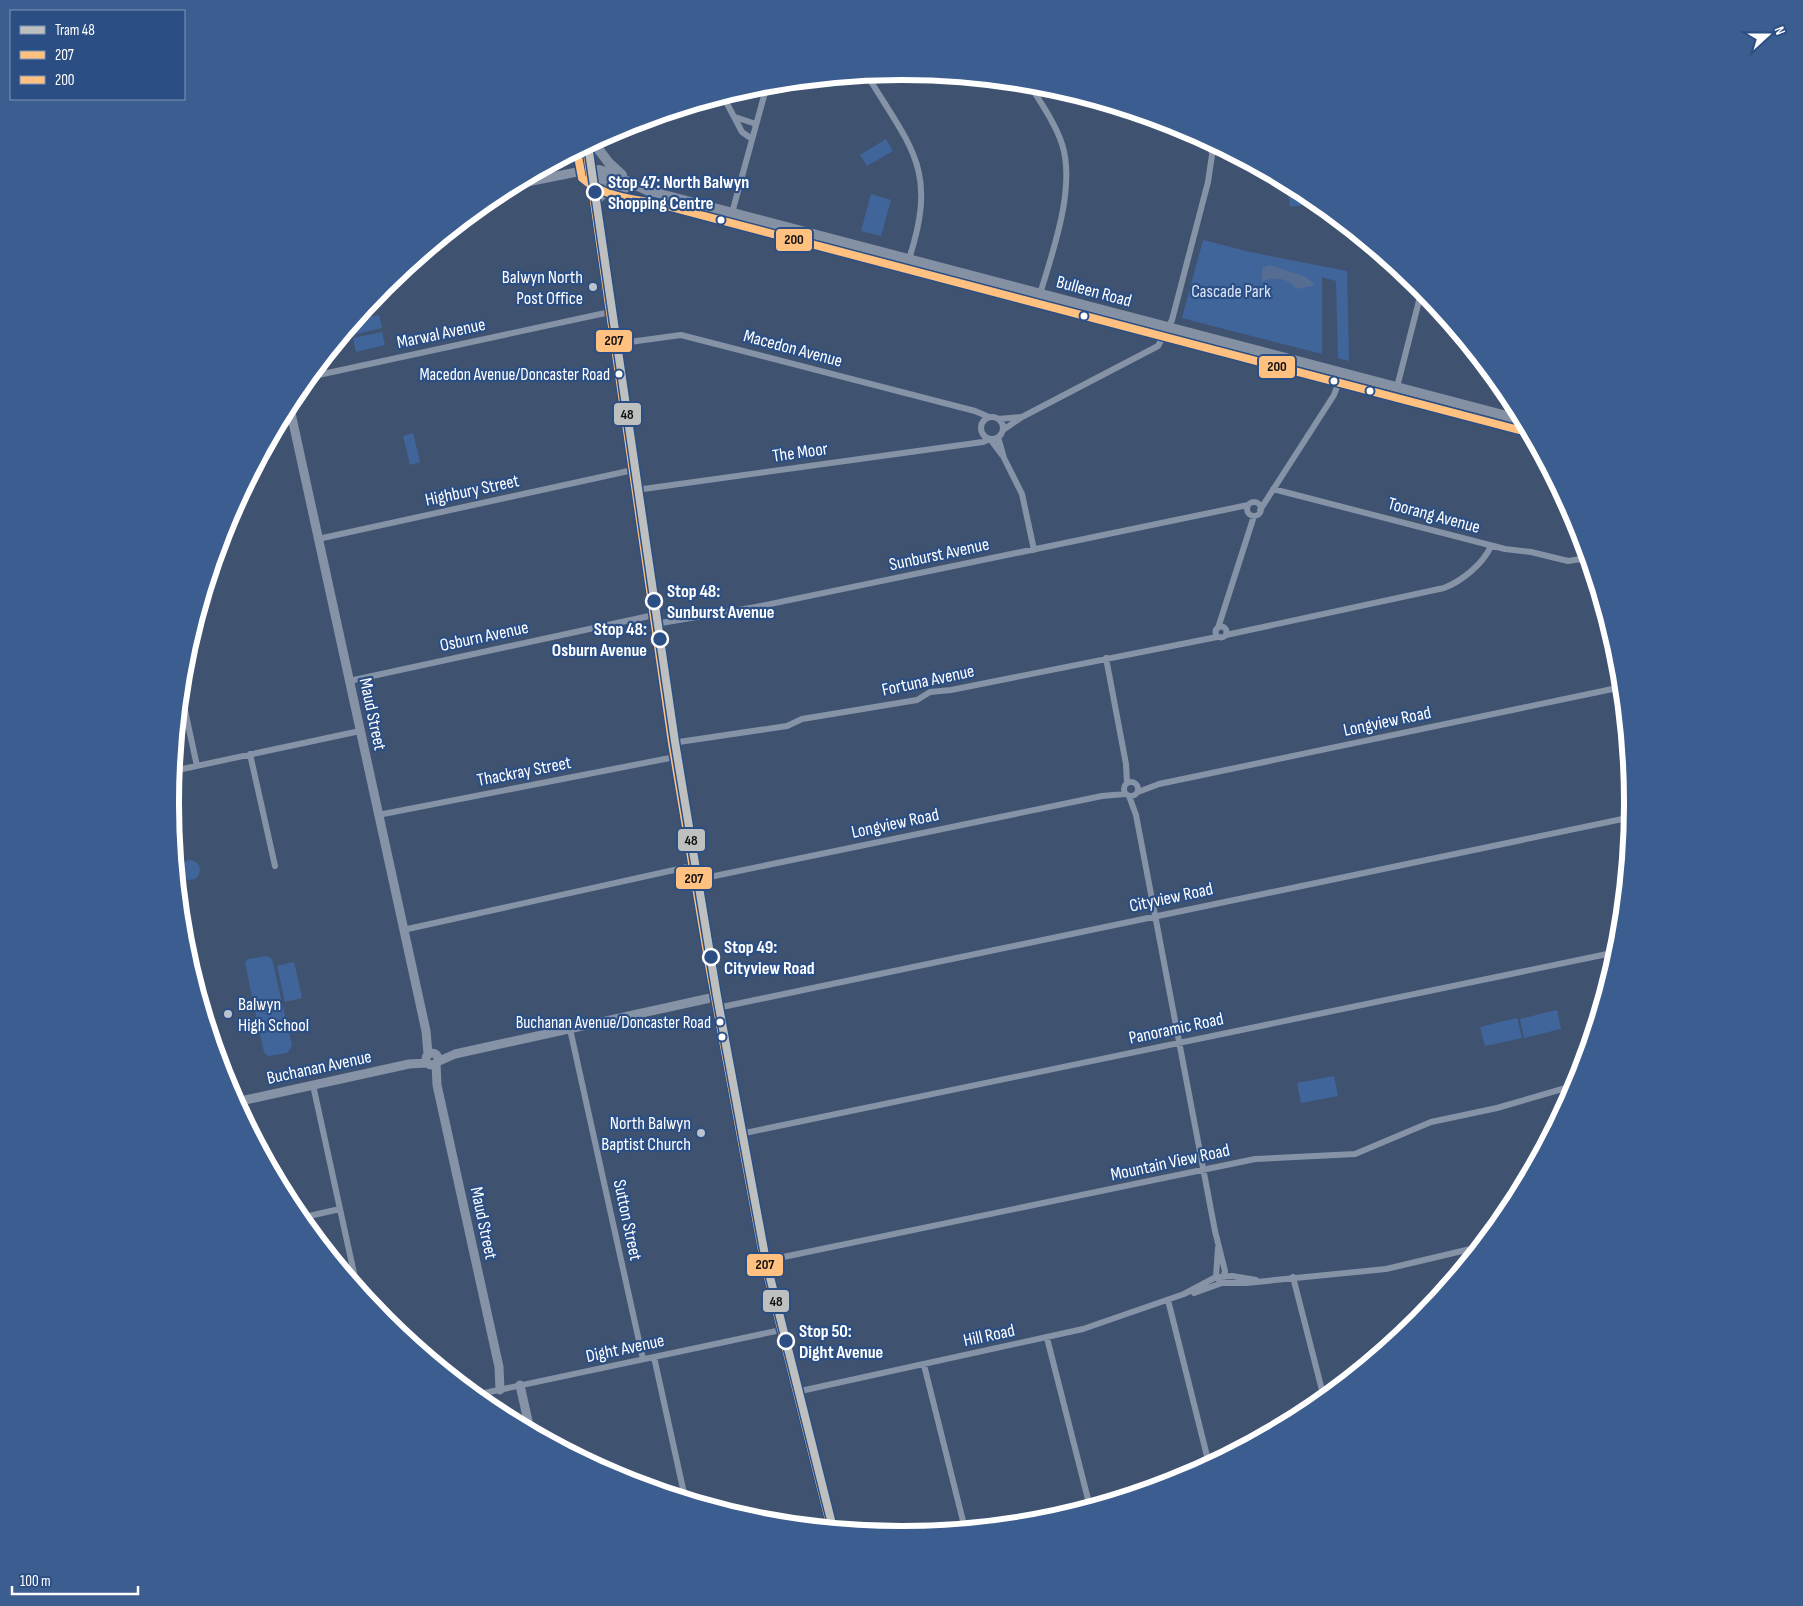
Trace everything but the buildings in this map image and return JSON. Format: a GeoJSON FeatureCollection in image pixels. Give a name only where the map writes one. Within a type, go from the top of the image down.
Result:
{"type":"FeatureCollection","features":[{"type":"Feature","properties":{"kind":"main road"},"geometry":{"type":"LineString","coordinates":[[598,148],[616,170],[638,189]]}},
{"type":"Feature","properties":{"kind":"main road"},"geometry":{"type":"LineString","coordinates":[[587,153],[672,742],[716,1002],[764,1261],[829,1522]]}},
{"type":"Feature","properties":{"kind":"main road","name":"Bulleen Road"},"geometry":{"type":"LineString","coordinates":[[590,172],[609,172],[638,189],[1513,418]]}},
{"type":"Feature","properties":{"kind":"main road"},"geometry":{"type":"LineString","coordinates":[[594,202],[608,190],[638,189]]}},
{"type":"Feature","properties":{"kind":"street"},"geometry":{"type":"LineString","coordinates":[[871,81],[908,142],[922,180],[920,220],[910,260]]}},
{"type":"Feature","properties":{"kind":"street"},"geometry":{"type":"LineString","coordinates":[[1034,92],[1058,133],[1068,171],[1066,196],[1040,294]]}},
{"type":"Feature","properties":{"kind":"street"},"geometry":{"type":"LineString","coordinates":[[732,213],[764,93]]}},
{"type":"Feature","properties":{"kind":"street"},"geometry":{"type":"LineString","coordinates":[[726,102],[742,132],[752,139]]}},
{"type":"Feature","properties":{"kind":"street"},"geometry":{"type":"LineString","coordinates":[[735,117],[756,124]]}},
{"type":"Feature","properties":{"kind":"street"},"geometry":{"type":"LineString","coordinates":[[990,439],[998,437],[1003,430],[1022,416],[1158,346],[1173,316],[1208,182],[1211,150]]}},
{"type":"Feature","properties":{"kind":"street"},"geometry":{"type":"LineString","coordinates":[[534,181],[577,172],[590,172]]}},
{"type":"Feature","properties":{"kind":"street"},"geometry":{"type":"LineString","coordinates":[[1397,387],[1419,299]]}},
{"type":"Feature","properties":{"kind":"street","name":"Marwal Avenue"},"geometry":{"type":"LineString","coordinates":[[319,375],[610,312]]}},
{"type":"Feature","properties":{"kind":"street","name":"Macedon Avenue"},"geometry":{"type":"LineString","coordinates":[[614,344],[681,335],[962,408],[989,417]]}},
{"type":"Feature","properties":{"kind":"street"},"geometry":{"type":"LineString","coordinates":[[1250,514],[1258,515],[1334,396],[1342,373]]}},
{"type":"Feature","properties":{"kind":"street","name":"Macedon Avenue"},"geometry":{"type":"LineString","coordinates":[[962,408],[982,422]]}},
{"type":"Feature","properties":{"kind":"street","name":"Maud Street"},"geometry":{"type":"LineString","coordinates":[[291,415],[504,1389]]}},
{"type":"Feature","properties":{"kind":"street"},"geometry":{"type":"LineString","coordinates":[[1022,416],[998,419],[989,417],[982,422],[982,434],[990,439],[1004,458],[1022,494],[1034,550]]}},
{"type":"Feature","properties":{"kind":"street"},"geometry":{"type":"LineString","coordinates":[[998,419],[1002,424],[1003,430]]}},
{"type":"Feature","properties":{"kind":"street","name":"The Moor"},"geometry":{"type":"LineString","coordinates":[[968,443],[982,434]]}},
{"type":"Feature","properties":{"kind":"street"},"geometry":{"type":"LineString","coordinates":[[998,437],[1004,458]]}},
{"type":"Feature","properties":{"kind":"street","name":"The Moor"},"geometry":{"type":"LineString","coordinates":[[636,490],[990,439]]}},
{"type":"Feature","properties":{"kind":"street","name":"Highbury Street"},"geometry":{"type":"LineString","coordinates":[[318,539],[633,470]]}},
{"type":"Feature","properties":{"kind":"street"},"geometry":{"type":"LineString","coordinates":[[1221,631],[1225,606],[1246,535],[1252,504],[1273,489]]}},
{"type":"Feature","properties":{"kind":"street","name":"Toorang Avenue"},"geometry":{"type":"LineString","coordinates":[[1273,489],[1491,546],[1562,560],[1581,559]]}},
{"type":"Feature","properties":{"kind":"street"},"geometry":{"type":"LineString","coordinates":[[1252,504],[1260,510]]}},
{"type":"Feature","properties":{"kind":"street","name":"Sunburst Avenue"},"geometry":{"type":"LineString","coordinates":[[654,619],[756,607],[1252,504]]}},
{"type":"Feature","properties":{"kind":"street","name":"Sunburst Avenue"},"geometry":{"type":"LineString","coordinates":[[1229,509],[1250,514]]}},
{"type":"Feature","properties":{"kind":"street","name":"Fortuna Avenue"},"geometry":{"type":"LineString","coordinates":[[672,742],[787,726],[798,720],[917,700],[930,692],[951,690],[1189,641],[1221,631],[1248,628],[1444,588],[1456,582],[1478,565],[1491,546]]}},
{"type":"Feature","properties":{"kind":"street","name":"Osburn Avenue"},"geometry":{"type":"LineString","coordinates":[[349,681],[654,619]]}},
{"type":"Feature","properties":{"kind":"street"},"geometry":{"type":"LineString","coordinates":[[1106,658],[1133,791],[1218,1248],[1225,1276],[1222,1283],[1216,1277],[1218,1248]]}},
{"type":"Feature","properties":{"kind":"street","name":"Longview Road"},"geometry":{"type":"LineString","coordinates":[[695,880],[1133,791],[1158,784],[1615,688]]}},
{"type":"Feature","properties":{"kind":"street"},"geometry":{"type":"LineString","coordinates":[[185,710],[197,766]]}},
{"type":"Feature","properties":{"kind":"street"},"geometry":{"type":"LineString","coordinates":[[179,770],[360,731]]}},
{"type":"Feature","properties":{"kind":"street"},"geometry":{"type":"LineString","coordinates":[[250,754],[275,866]]}},
{"type":"Feature","properties":{"kind":"street","name":"Thackray Street"},"geometry":{"type":"LineString","coordinates":[[378,815],[675,756]]}},
{"type":"Feature","properties":{"kind":"street"},"geometry":{"type":"LineString","coordinates":[[1126,764],[1126,785],[1133,791]]}},
{"type":"Feature","properties":{"kind":"street"},"geometry":{"type":"LineString","coordinates":[[1126,785],[1133,791]]}},
{"type":"Feature","properties":{"kind":"street","name":"Longview Road"},"geometry":{"type":"LineString","coordinates":[[1102,796],[1126,785]]}},
{"type":"Feature","properties":{"kind":"street","name":"Cityview Road"},"geometry":{"type":"LineString","coordinates":[[716,1002],[1155,916],[1624,819]]}},
{"type":"Feature","properties":{"kind":"street"},"geometry":{"type":"LineString","coordinates":[[404,930],[692,866]]}},
{"type":"Feature","properties":{"kind":"street","name":"Panoramic Road"},"geometry":{"type":"LineString","coordinates":[[740,1134],[1609,954]]}},
{"type":"Feature","properties":{"kind":"street","name":"Buchanan Avenue"},"geometry":{"type":"LineString","coordinates":[[243,1100],[570,1029],[716,1002]]}},
{"type":"Feature","properties":{"kind":"street","name":"Sutton Street"},"geometry":{"type":"LineString","coordinates":[[570,1029],[643,1359]]}},
{"type":"Feature","properties":{"kind":"street"},"geometry":{"type":"LineString","coordinates":[[313,1085],[355,1276]]}},
{"type":"Feature","properties":{"kind":"street","name":"Mountain View Road"},"geometry":{"type":"LineString","coordinates":[[764,1261],[1275,1156],[1347,1156],[1431,1122],[1497,1108],[1565,1088]]}},
{"type":"Feature","properties":{"kind":"street"},"geometry":{"type":"LineString","coordinates":[[308,1216],[340,1210]]}},
{"type":"Feature","properties":{"kind":"street","name":"Hill Road"},"geometry":{"type":"LineString","coordinates":[[796,1392],[1083,1330],[1184,1294],[1216,1277],[1225,1276],[1256,1280],[1386,1269],[1470,1249]]}},
{"type":"Feature","properties":{"kind":"street"},"geometry":{"type":"LineString","coordinates":[[1293,1277],[1322,1391]]}},
{"type":"Feature","properties":{"kind":"street","name":"Hill Road"},"geometry":{"type":"LineString","coordinates":[[1184,1294],[1200,1292],[1222,1283],[1246,1283],[1256,1280]]}},
{"type":"Feature","properties":{"kind":"street"},"geometry":{"type":"LineString","coordinates":[[1168,1300],[1208,1457]]}},
{"type":"Feature","properties":{"kind":"street","name":"Dight Avenue"},"geometry":{"type":"LineString","coordinates":[[484,1393],[781,1330]]}},
{"type":"Feature","properties":{"kind":"street"},"geometry":{"type":"LineString","coordinates":[[1047,1338],[1089,1501]]}},
{"type":"Feature","properties":{"kind":"street"},"geometry":{"type":"LineString","coordinates":[[654,1357],[684,1492]]}},
{"type":"Feature","properties":{"kind":"street"},"geometry":{"type":"LineString","coordinates":[[924,1365],[964,1523]]}},
{"type":"Feature","properties":{"kind":"street"},"geometry":{"type":"LineString","coordinates":[[520,1386],[528,1422]]}},
{"type":"Feature","properties":{"kind":"green space"},"geometry":{"type":"Polygon","coordinates":[[[886,139],[893,151],[867,166],[860,155],[886,139]]]}},
{"type":"Feature","properties":{"kind":"green space"},"geometry":{"type":"Polygon","coordinates":[[[1288,193],[1307,205],[1290,207],[1288,193]]]}},
{"type":"Feature","properties":{"kind":"green space"},"geometry":{"type":"Polygon","coordinates":[[[871,194],[891,200],[881,236],[861,231],[871,194]]]}},
{"type":"Feature","properties":{"kind":"green space","name":"Cascade Park"},"geometry":{"type":"Polygon","coordinates":[[[1203,240],[1250,252],[1347,271],[1349,361],[1338,358],[1336,281],[1322,277],[1322,354],[1182,318],[1203,240]]]}},
{"type":"Feature","properties":{"kind":"green space"},"geometry":{"type":"Polygon","coordinates":[[[379,315],[382,328],[352,335],[352,334],[366,318],[379,315]]]}},
{"type":"Feature","properties":{"kind":"green space"},"geometry":{"type":"Polygon","coordinates":[[[382,332],[385,345],[356,352],[353,338],[382,332]]]}},
{"type":"Feature","properties":{"kind":"green space"},"geometry":{"type":"Polygon","coordinates":[[[413,433],[420,462],[410,465],[403,436],[413,433]]]}},
{"type":"Feature","properties":{"kind":"green space"},"geometry":{"type":"Polygon","coordinates":[[[190,860],[199,866],[200,870],[197,877],[190,880],[183,877],[183,863],[190,860]]]}},
{"type":"Feature","properties":{"kind":"green space"},"geometry":{"type":"Polygon","coordinates":[[[267,956],[272,959],[292,1046],[287,1053],[268,1056],[264,1052],[245,963],[248,959],[267,956]]]}},
{"type":"Feature","properties":{"kind":"green space"},"geometry":{"type":"Polygon","coordinates":[[[294,962],[302,998],[285,1002],[277,966],[294,962]]]}},
{"type":"Feature","properties":{"kind":"green space"},"geometry":{"type":"Polygon","coordinates":[[[1557,1010],[1561,1029],[1524,1038],[1520,1019],[1557,1010]]]}},
{"type":"Feature","properties":{"kind":"green space"},"geometry":{"type":"Polygon","coordinates":[[[1517,1018],[1522,1038],[1485,1046],[1480,1027],[1517,1018]]]}},
{"type":"Feature","properties":{"kind":"green space"},"geometry":{"type":"Polygon","coordinates":[[[1334,1076],[1338,1096],[1301,1103],[1297,1083],[1334,1076]]]}},
{"type":"Feature","properties":{"kind":"shaded area"},"geometry":{"type":"Polygon","coordinates":[[[1269,265],[1304,276],[1316,285],[1297,289],[1281,279],[1262,281],[1262,268],[1269,265]]]}},
{"type":"Feature","properties":{"kind":"tram line","name":"48"},"geometry":{"type":"LineString","coordinates":[[589,152],[675,742],[717,996],[766,1261],[832,1522]]}},
{"type":"Feature","properties":{"kind":"transit line","name":"207"},"geometry":{"type":"LineString","coordinates":[[587,153],[672,743],[709,965],[764,1261],[829,1522]]}},
{"type":"Feature","properties":{"kind":"transit line","name":"200"},"geometry":{"type":"LineString","coordinates":[[578,157],[582,178],[598,189],[617,196],[655,203],[1519,430]]}},
{"type":"Feature","properties":{"kind":"place","name":"Stop 47: North Balwyn Shopping Centre"},"geometry":{"type":"Point","coordinates":[595,192]}},
{"type":"Feature","properties":{"kind":"place","name":"Balwyn North Post Office"},"geometry":{"type":"Point","coordinates":[593,287]}},
{"type":"Feature","properties":{"kind":"place","name":"Macedon Avenue/Doncaster Road"},"geometry":{"type":"Point","coordinates":[619,374]}},
{"type":"Feature","properties":{"kind":"place","name":"Stop 48: Sunburst Avenue"},"geometry":{"type":"Point","coordinates":[654,601]}},
{"type":"Feature","properties":{"kind":"place","name":"Stop 48: Osburn Avenue"},"geometry":{"type":"Point","coordinates":[660,639]}},
{"type":"Feature","properties":{"kind":"place","name":"Stop 49: Cityview Road"},"geometry":{"type":"Point","coordinates":[711,957]}},
{"type":"Feature","properties":{"kind":"place","name":"Balwyn High School"},"geometry":{"type":"Point","coordinates":[228,1014]}},
{"type":"Feature","properties":{"kind":"place","name":"Buchanan Avenue/Doncaster Road"},"geometry":{"type":"Point","coordinates":[720,1022]}},
{"type":"Feature","properties":{"kind":"place","name":"North Balwyn Baptist Church"},"geometry":{"type":"Point","coordinates":[701,1133]}},
{"type":"Feature","properties":{"kind":"place","name":"Stop 50: Dight Avenue"},"geometry":{"type":"Point","coordinates":[786,1341]}}]}
